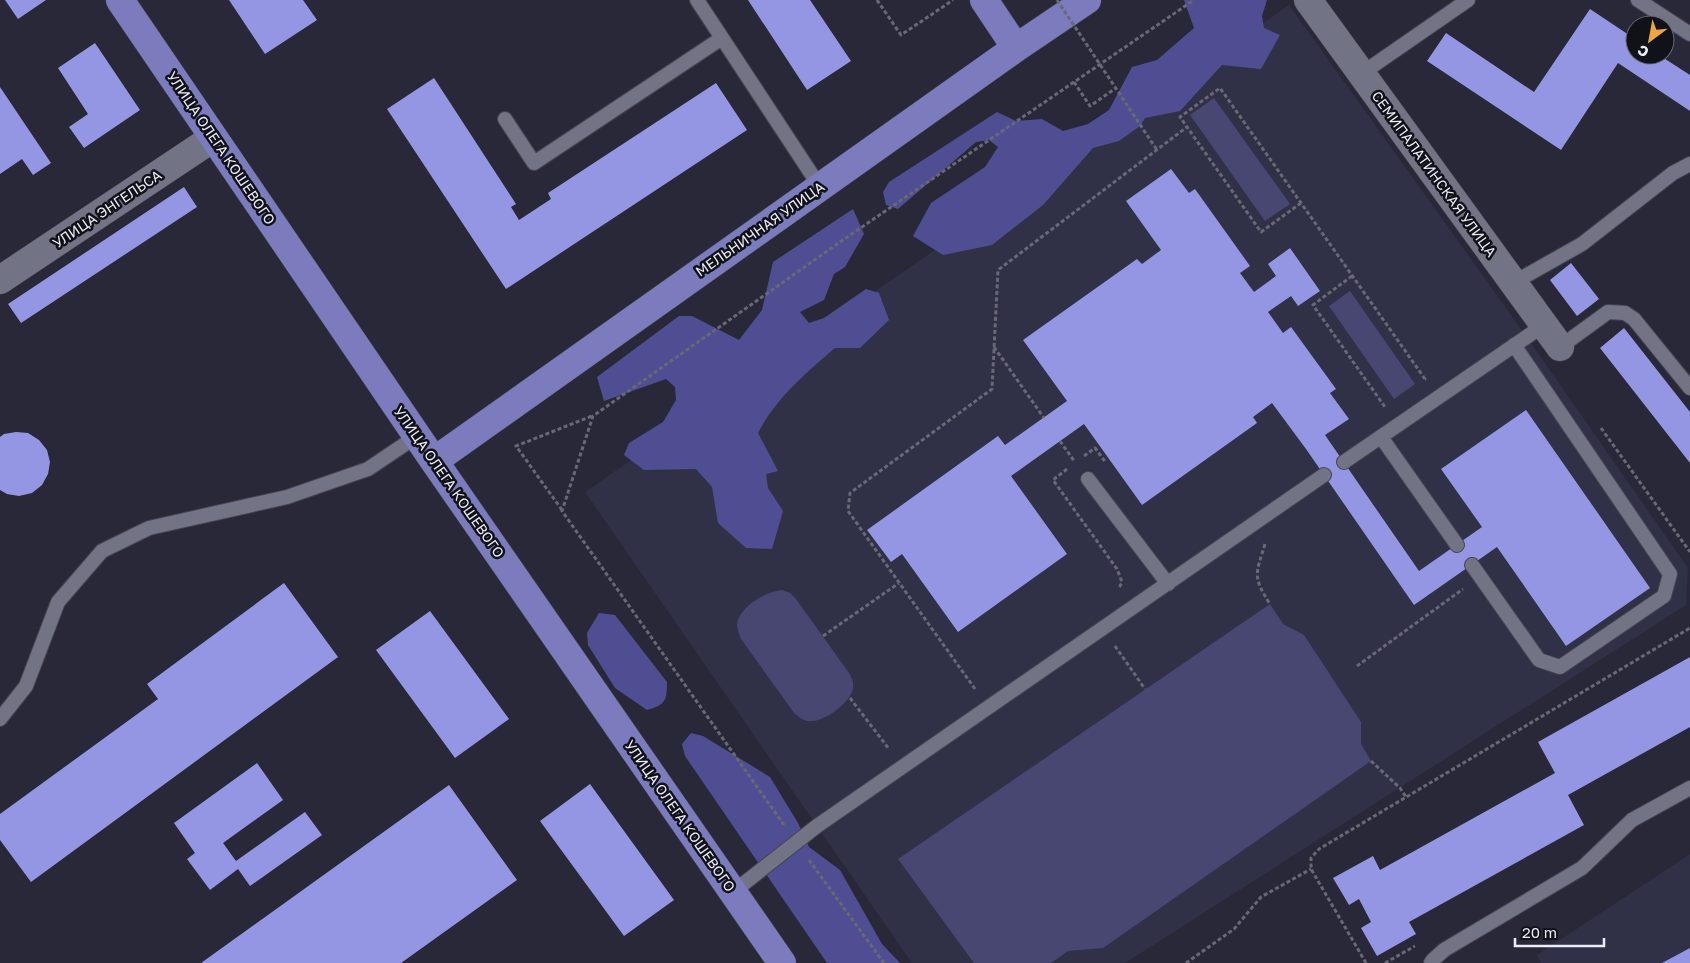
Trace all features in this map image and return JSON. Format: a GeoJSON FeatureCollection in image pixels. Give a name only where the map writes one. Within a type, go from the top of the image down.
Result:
{"type":"FeatureCollection","features":[{"type":"Feature","properties":{"kind":"main road","name":"УЛИЦА ОЛЕГА КОШЕВОГО"},"geometry":{"type":"LineString","coordinates":[[120,0],[434,461],[782,963]]}},
{"type":"Feature","properties":{"kind":"main road"},"geometry":{"type":"LineString","coordinates":[[984,0],[1016,48]]}},
{"type":"Feature","properties":{"kind":"main road","name":"МЕЛЬНИЧНАЯ УЛИЦА"},"geometry":{"type":"LineString","coordinates":[[434,461],[1016,48],[1087,0]]}},
{"type":"Feature","properties":{"kind":"street","name":"СЕМИПАЛАТИНСКАЯ УЛИЦА"},"geometry":{"type":"LineString","coordinates":[[1308,0],[1560,347]]}},
{"type":"Feature","properties":{"kind":"street","name":"УЛИЦА ЭНГЕЛЬСА"},"geometry":{"type":"LineString","coordinates":[[0,280],[213,138]]}},
{"type":"Feature","properties":{"kind":"lane"},"geometry":{"type":"LineString","coordinates":[[697,0],[820,187]]}},
{"type":"Feature","properties":{"kind":"lane"},"geometry":{"type":"LineString","coordinates":[[1361,74],[1468,0]]}},
{"type":"Feature","properties":{"kind":"lane"},"geometry":{"type":"LineString","coordinates":[[1638,0],[1690,34]]}},
{"type":"Feature","properties":{"kind":"lane"},"geometry":{"type":"LineString","coordinates":[[505,119],[534,163],[722,38]]}},
{"type":"Feature","properties":{"kind":"lane"},"geometry":{"type":"LineString","coordinates":[[1514,283],[1582,244],[1674,173],[1690,164]]}},
{"type":"Feature","properties":{"kind":"lane"},"geometry":{"type":"LineString","coordinates":[[1560,347],[1608,312],[1625,313],[1634,319],[1690,388]]}},
{"type":"Feature","properties":{"kind":"lane"},"geometry":{"type":"LineString","coordinates":[[1344,462],[1544,325]]}},
{"type":"Feature","properties":{"kind":"lane"},"geometry":{"type":"LineString","coordinates":[[1472,565],[1539,660],[1560,667],[1664,596],[1670,574],[1514,345]]}},
{"type":"Feature","properties":{"kind":"lane"},"geometry":{"type":"LineString","coordinates":[[0,718],[26,686],[58,602],[102,551],[148,528],[287,497],[368,469],[417,436]]}},
{"type":"Feature","properties":{"kind":"lane"},"geometry":{"type":"LineString","coordinates":[[1381,437],[1457,545]]}},
{"type":"Feature","properties":{"kind":"lane"},"geometry":{"type":"LineString","coordinates":[[733,892],[817,826],[1324,475]]}},
{"type":"Feature","properties":{"kind":"lane"},"geometry":{"type":"LineString","coordinates":[[1088,479],[1168,584]]}},
{"type":"Feature","properties":{"kind":"lane"},"geometry":{"type":"LineString","coordinates":[[1431,963],[1444,950],[1582,868],[1632,820],[1690,788]]}},
{"type":"Feature","properties":{"kind":"path"},"geometry":{"type":"LineString","coordinates":[[877,0],[901,35],[954,0]]}},
{"type":"Feature","properties":{"kind":"path"},"geometry":{"type":"LineString","coordinates":[[1056,0],[1157,150]]}},
{"type":"Feature","properties":{"kind":"path"},"geometry":{"type":"LineString","coordinates":[[884,963],[796,842],[516,446],[593,416],[832,248],[1194,0]]}},
{"type":"Feature","properties":{"kind":"path"},"geometry":{"type":"LineString","coordinates":[[1074,82],[1090,106],[1116,88]]}},
{"type":"Feature","properties":{"kind":"path"},"geometry":{"type":"LineString","coordinates":[[1301,203],[1261,232],[1180,116],[1220,88],[1425,379],[1417,384]]}},
{"type":"Feature","properties":{"kind":"path"},"geometry":{"type":"LineString","coordinates":[[988,708],[848,512],[850,493],[992,390],[998,270],[1187,127]]}},
{"type":"Feature","properties":{"kind":"path"},"geometry":{"type":"LineString","coordinates":[[1352,276],[1313,305],[1385,407]]}},
{"type":"Feature","properties":{"kind":"path"},"geometry":{"type":"LineString","coordinates":[[994,347],[1044,418]]}},
{"type":"Feature","properties":{"kind":"path"},"geometry":{"type":"LineString","coordinates":[[1377,412],[1393,401]]}},
{"type":"Feature","properties":{"kind":"path"},"geometry":{"type":"LineString","coordinates":[[562,511],[593,416]]}},
{"type":"Feature","properties":{"kind":"path"},"geometry":{"type":"LineString","coordinates":[[1060,441],[1075,463],[1095,448],[1106,464]]}},
{"type":"Feature","properties":{"kind":"path"},"geometry":{"type":"LineString","coordinates":[[1068,469],[1053,480],[1117,569],[1122,582],[1118,590]]}},
{"type":"Feature","properties":{"kind":"path"},"geometry":{"type":"LineString","coordinates":[[1266,516],[1267,539],[1257,571],[1258,584],[1270,604]]}},
{"type":"Feature","properties":{"kind":"path"},"geometry":{"type":"LineString","coordinates":[[1357,666],[1480,577]]}},
{"type":"Feature","properties":{"kind":"path"},"geometry":{"type":"LineString","coordinates":[[823,636],[899,583]]}},
{"type":"Feature","properties":{"kind":"path"},"geometry":{"type":"LineString","coordinates":[[1366,963],[1311,869],[1311,858],[1319,849],[1690,628]]}},
{"type":"Feature","properties":{"kind":"path"},"geometry":{"type":"LineString","coordinates":[[1112,641],[1145,690]]}},
{"type":"Feature","properties":{"kind":"path"},"geometry":{"type":"LineString","coordinates":[[850,698],[892,753]]}},
{"type":"Feature","properties":{"kind":"path"},"geometry":{"type":"LineString","coordinates":[[1371,761],[1400,788],[1406,797]]}},
{"type":"Feature","properties":{"kind":"path"},"geometry":{"type":"LineString","coordinates":[[1186,963],[1234,929],[1261,897],[1311,869]]}},
{"type":"Feature","properties":{"kind":"shaded area"},"geometry":{"type":"Polygon","coordinates":[[[1184,0],[1267,0],[1262,16],[1264,28],[1280,35],[1261,69],[1222,65],[1180,111],[1145,118],[1140,126],[1119,141],[1093,148],[1043,205],[992,245],[943,255],[913,236],[931,203],[985,167],[998,147],[989,140],[976,142],[898,209],[886,205],[883,192],[889,182],[997,112],[1016,121],[1042,119],[1063,131],[1088,124],[1109,110],[1132,67],[1157,60],[1194,28],[1184,0]]]}},
{"type":"Feature","properties":{"kind":"shaded area"},"geometry":{"type":"Polygon","coordinates":[[[1289,5],[1526,336],[1688,568],[1686,605],[1125,963],[912,963],[585,492],[1289,5]]]}},
{"type":"Feature","properties":{"kind":"shaded area"},"geometry":{"type":"Polygon","coordinates":[[[1214,98],[1290,204],[1265,221],[1190,115],[1214,98]]]}},
{"type":"Feature","properties":{"kind":"shaded area"},"geometry":{"type":"Polygon","coordinates":[[[853,209],[864,234],[845,267],[834,274],[824,300],[800,312],[809,323],[824,318],[866,289],[879,293],[889,320],[860,348],[835,348],[792,387],[765,420],[758,433],[778,471],[766,474],[768,488],[783,511],[772,549],[746,548],[718,523],[712,487],[696,469],[644,470],[624,455],[629,443],[663,422],[676,400],[675,387],[666,379],[604,401],[597,377],[679,316],[692,316],[739,340],[762,310],[773,262],[853,209]]]}},
{"type":"Feature","properties":{"kind":"shaded area"},"geometry":{"type":"Polygon","coordinates":[[[1350,291],[1415,384],[1394,399],[1329,306],[1350,291]]]}},
{"type":"Feature","properties":{"kind":"shaded area"},"geometry":{"type":"Polygon","coordinates":[[[782,590],[790,593],[796,599],[849,673],[853,684],[851,694],[842,706],[828,716],[813,721],[802,719],[794,713],[741,639],[738,631],[737,624],[739,618],[748,606],[769,593],[782,590]]]}},
{"type":"Feature","properties":{"kind":"shaded area"},"geometry":{"type":"Polygon","coordinates":[[[1270,604],[1283,624],[1304,635],[1361,722],[1361,744],[1371,761],[1103,948],[1068,951],[1051,963],[974,963],[898,859],[1270,604]]]}},
{"type":"Feature","properties":{"kind":"shaded area"},"geometry":{"type":"Polygon","coordinates":[[[599,613],[615,615],[667,682],[664,701],[658,706],[647,710],[615,688],[588,645],[587,633],[599,613]]]}},
{"type":"Feature","properties":{"kind":"shaded area"},"geometry":{"type":"Polygon","coordinates":[[[691,733],[703,736],[770,777],[798,823],[809,847],[840,870],[882,944],[900,963],[827,963],[685,756],[682,744],[691,733]]]}},
{"type":"Feature","properties":{"kind":"shaded area"},"geometry":{"type":"Polygon","coordinates":[[[1690,854],[1690,963],[1541,963],[1537,955],[1690,854]]]}},
{"type":"Feature","properties":{"kind":"building"},"geometry":{"type":"Polygon","coordinates":[[[5,0],[46,0],[18,19],[5,0]]]}},
{"type":"Feature","properties":{"kind":"building"},"geometry":{"type":"Polygon","coordinates":[[[229,0],[303,0],[317,20],[265,54],[229,0]]]}},
{"type":"Feature","properties":{"kind":"building"},"geometry":{"type":"Polygon","coordinates":[[[748,0],[810,0],[851,61],[807,90],[748,0]]]}},
{"type":"Feature","properties":{"kind":"building"},"geometry":{"type":"Polygon","coordinates":[[[1590,9],[1625,32],[1625,65],[1674,65],[1690,75],[1690,111],[1618,63],[1561,150],[1427,61],[1446,33],[1534,92],[1590,9]]]}},
{"type":"Feature","properties":{"kind":"building"},"geometry":{"type":"Polygon","coordinates":[[[95,43],[140,110],[84,148],[69,127],[88,114],[58,68],[95,43]]]}},
{"type":"Feature","properties":{"kind":"building"},"geometry":{"type":"Polygon","coordinates":[[[434,78],[516,204],[511,207],[519,220],[551,199],[548,193],[716,83],[747,130],[506,289],[387,109],[434,78]]]}},
{"type":"Feature","properties":{"kind":"building"},"geometry":{"type":"Polygon","coordinates":[[[0,87],[51,163],[33,175],[22,159],[0,174],[0,87]]]}},
{"type":"Feature","properties":{"kind":"building"},"geometry":{"type":"Polygon","coordinates":[[[1171,169],[1189,193],[1195,189],[1250,266],[1240,273],[1254,292],[1276,276],[1268,264],[1290,248],[1320,291],[1298,306],[1291,296],[1268,312],[1283,333],[1291,327],[1336,389],[1330,393],[1349,419],[1325,435],[1419,571],[1482,527],[1441,469],[1526,410],[1650,588],[1566,646],[1497,547],[1414,605],[1272,403],[1253,417],[1257,423],[1142,505],[1084,424],[1011,476],[1067,554],[958,632],[902,554],[891,562],[867,530],[998,436],[1005,445],[1067,401],[1023,340],[1137,259],[1142,264],[1161,250],[1126,201],[1171,169]]]}},
{"type":"Feature","properties":{"kind":"building"},"geometry":{"type":"Polygon","coordinates":[[[184,187],[197,207],[21,323],[8,304],[184,187]]]}},
{"type":"Feature","properties":{"kind":"building"},"geometry":{"type":"Polygon","coordinates":[[[1571,263],[1599,299],[1577,316],[1550,280],[1571,263]]]}},
{"type":"Feature","properties":{"kind":"building"},"geometry":{"type":"Polygon","coordinates":[[[1624,328],[1690,412],[1690,463],[1600,348],[1624,328]]]}},
{"type":"Feature","properties":{"kind":"building"},"geometry":{"type":"Polygon","coordinates":[[[28,433],[39,440],[47,450],[50,462],[48,474],[42,485],[32,493],[19,496],[7,494],[0,490],[0,437],[4,434],[28,433]]]}},
{"type":"Feature","properties":{"kind":"building"},"geometry":{"type":"Polygon","coordinates":[[[284,583],[338,657],[31,882],[0,840],[0,814],[158,699],[147,684],[284,583]]]}},
{"type":"Feature","properties":{"kind":"building"},"geometry":{"type":"Polygon","coordinates":[[[430,611],[509,719],[455,758],[376,650],[430,611]]]}},
{"type":"Feature","properties":{"kind":"building"},"geometry":{"type":"Polygon","coordinates":[[[1690,657],[1690,727],[1568,795],[1584,825],[1409,922],[1416,934],[1377,956],[1361,928],[1371,922],[1359,899],[1349,905],[1333,878],[1373,856],[1380,870],[1555,773],[1538,742],[1690,657]]]}},
{"type":"Feature","properties":{"kind":"building"},"geometry":{"type":"Polygon","coordinates":[[[257,763],[283,800],[223,843],[236,861],[305,812],[322,835],[250,886],[238,869],[210,890],[187,859],[195,853],[174,823],[257,763]]]}},
{"type":"Feature","properties":{"kind":"building"},"geometry":{"type":"Polygon","coordinates":[[[590,784],[674,900],[624,936],[540,821],[590,784]]]}},
{"type":"Feature","properties":{"kind":"building"},"geometry":{"type":"Polygon","coordinates":[[[449,785],[517,880],[401,963],[201,963],[449,785]]]}},
{"type":"Feature","properties":{"kind":"building"},"geometry":{"type":"Polygon","coordinates":[[[1690,948],[1690,963],[1662,963],[1690,948]]]}}]}
